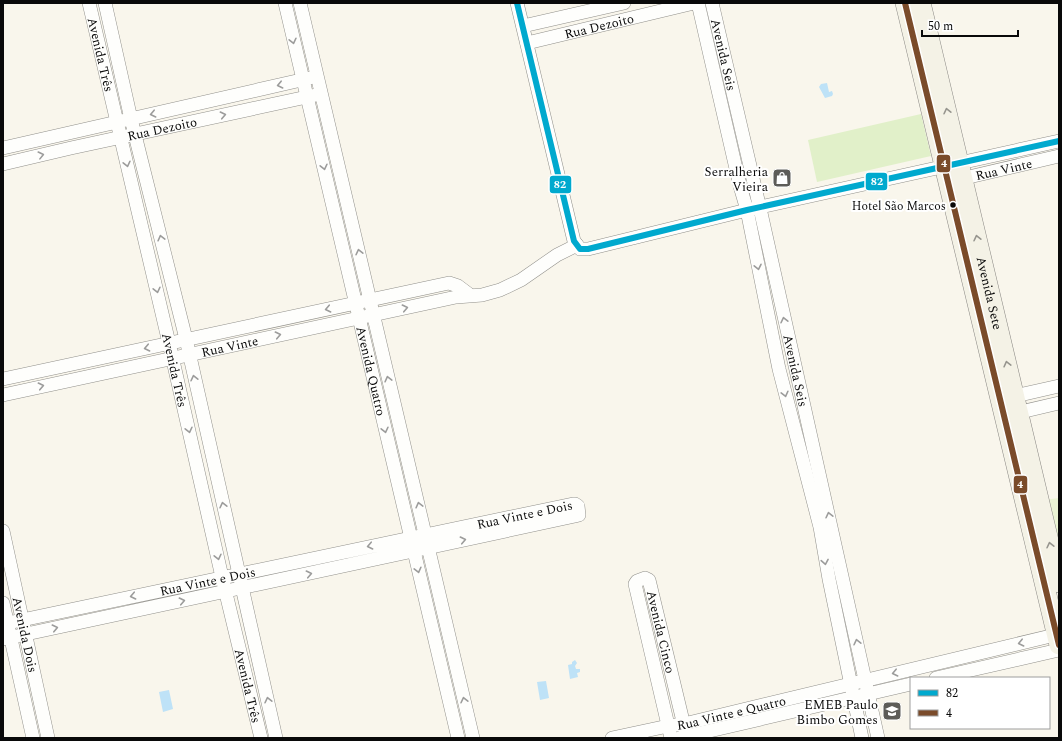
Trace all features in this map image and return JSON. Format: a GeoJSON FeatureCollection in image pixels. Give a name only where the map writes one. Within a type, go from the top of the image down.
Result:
{"type":"FeatureCollection","features":[{"type":"Feature","properties":{"kind":"street","name":"Avenida Três"},"geometry":{"type":"LineString","coordinates":[[89,3],[170,343],[222,577],[227,591],[261,738]]}},
{"type":"Feature","properties":{"kind":"street","name":"Avenida Três"},"geometry":{"type":"LineString","coordinates":[[105,3],[131,119],[136,134],[186,339],[276,738]]}},
{"type":"Feature","properties":{"kind":"street","name":"Avenida Quatro"},"geometry":{"type":"LineString","coordinates":[[285,3],[458,738]]}},
{"type":"Feature","properties":{"kind":"street","name":"Avenida Quatro"},"geometry":{"type":"LineString","coordinates":[[300,3],[473,738]]}},
{"type":"Feature","properties":{"kind":"street"},"geometry":{"type":"LineString","coordinates":[[517,3],[574,241],[578,247]]}},
{"type":"Feature","properties":{"kind":"street","name":"Rua Dezoito"},"geometry":{"type":"LineString","coordinates":[[523,26],[624,3]]}},
{"type":"Feature","properties":{"kind":"street","name":"Rua Dezoito"},"geometry":{"type":"LineString","coordinates":[[527,43],[694,3]]}},
{"type":"Feature","properties":{"kind":"street","name":"Avenida Seis"},"geometry":{"type":"LineString","coordinates":[[698,3],[740,186],[753,209],[866,680],[878,738]]}},
{"type":"Feature","properties":{"kind":"street","name":"Avenida Seis"},"geometry":{"type":"LineString","coordinates":[[712,3],[753,209],[779,369],[820,527],[828,579],[862,738]]}},
{"type":"Feature","properties":{"kind":"street","name":"Avenida Sete"},"geometry":{"type":"LineString","coordinates":[[906,3],[954,172]]}},
{"type":"Feature","properties":{"kind":"street","name":"Avenida Sete"},"geometry":{"type":"LineString","coordinates":[[920,3],[954,172],[1009,406],[1058,641]]}},
{"type":"Feature","properties":{"kind":"street","name":"Rua Dezoito"},"geometry":{"type":"LineString","coordinates":[[3,148],[318,77]]}},
{"type":"Feature","properties":{"kind":"street","name":"Rua Dezoito"},"geometry":{"type":"LineString","coordinates":[[3,164],[322,94]]}},
{"type":"Feature","properties":{"kind":"street","name":"Rua Vinte"},"geometry":{"type":"LineString","coordinates":[[954,172],[1059,141]]}},
{"type":"Feature","properties":{"kind":"street","name":"Rua Vinte"},"geometry":{"type":"LineString","coordinates":[[3,395],[456,297],[491,293],[511,286],[557,254],[578,247],[588,249],[753,209],[954,172],[1059,156]]}},
{"type":"Feature","properties":{"kind":"street","name":"Rua Vinte"},"geometry":{"type":"LineString","coordinates":[[3,379],[449,283],[458,286],[470,295]]}},
{"type":"Feature","properties":{"kind":"street"},"geometry":{"type":"LineString","coordinates":[[1009,406],[1059,386]]}},
{"type":"Feature","properties":{"kind":"street"},"geometry":{"type":"LineString","coordinates":[[1009,406],[1059,403]]}},
{"type":"Feature","properties":{"kind":"street","name":"Avenida Sete"},"geometry":{"type":"LineString","coordinates":[[1009,406],[1059,583]]}},
{"type":"Feature","properties":{"kind":"street","name":"Rua Vinte e Dois"},"geometry":{"type":"LineString","coordinates":[[5,623],[426,534],[573,504],[578,506],[579,514],[575,516],[7,638]]}},
{"type":"Feature","properties":{"kind":"street","name":"Avenida Dois"},"geometry":{"type":"LineString","coordinates":[[3,531],[48,738]]}},
{"type":"Feature","properties":{"kind":"street","name":"Avenida Cinco"},"geometry":{"type":"LineString","coordinates":[[669,732],[635,584],[636,580],[643,578],[649,580],[684,734]]}},
{"type":"Feature","properties":{"kind":"street","name":"Avenida Dois"},"geometry":{"type":"LineString","coordinates":[[3,603],[7,638],[33,738]]}},
{"type":"Feature","properties":{"kind":"street"},"geometry":{"type":"LineString","coordinates":[[939,677],[1058,641]]}},
{"type":"Feature","properties":{"kind":"street","name":"Rua Vinte e Quatro"},"geometry":{"type":"LineString","coordinates":[[684,734],[866,680],[1058,641]]}},
{"type":"Feature","properties":{"kind":"street","name":"Rua Vinte e Quatro"},"geometry":{"type":"LineString","coordinates":[[612,738],[669,732],[684,734],[910,684]]}},
{"type":"Feature","properties":{"kind":"green space"},"geometry":{"type":"Polygon","coordinates":[[[921,114],[931,156],[817,182],[808,140],[921,114]]]}},
{"type":"Feature","properties":{"kind":"green space"},"geometry":{"type":"Polygon","coordinates":[[[1059,498],[1059,564],[1044,500],[1059,498]]]}},
{"type":"Feature","properties":{"kind":"water"},"geometry":{"type":"Polygon","coordinates":[[[827,83],[829,92],[832,91],[833,94],[832,96],[825,98],[819,87],[821,84],[827,83]]]}},
{"type":"Feature","properties":{"kind":"water"},"geometry":{"type":"Polygon","coordinates":[[[575,660],[577,663],[575,666],[576,669],[580,669],[580,672],[577,673],[578,677],[570,679],[568,665],[572,664],[575,660]]]}},
{"type":"Feature","properties":{"kind":"water"},"geometry":{"type":"Polygon","coordinates":[[[546,681],[549,698],[540,700],[537,682],[546,681]]]}},
{"type":"Feature","properties":{"kind":"water"},"geometry":{"type":"Polygon","coordinates":[[[169,690],[173,709],[163,712],[159,692],[169,690]]]}},
{"type":"Feature","properties":{"kind":"transit line","name":"82"},"geometry":{"type":"LineString","coordinates":[[517,3],[574,241],[580,249],[588,249],[747,210],[1059,141]]}},
{"type":"Feature","properties":{"kind":"transit line","name":"4"},"geometry":{"type":"LineString","coordinates":[[905,3],[1059,645]]}},
{"type":"Feature","properties":{"kind":"place","name":"Serralheria Vieira"},"geometry":{"type":"Point","coordinates":[782,178]}},
{"type":"Feature","properties":{"kind":"place","name":"Hotel São Marcos"},"geometry":{"type":"Point","coordinates":[953,205]}},
{"type":"Feature","properties":{"kind":"place","name":"EMEB Paulo Bimbo Gomes"},"geometry":{"type":"Point","coordinates":[892,711]}}]}
